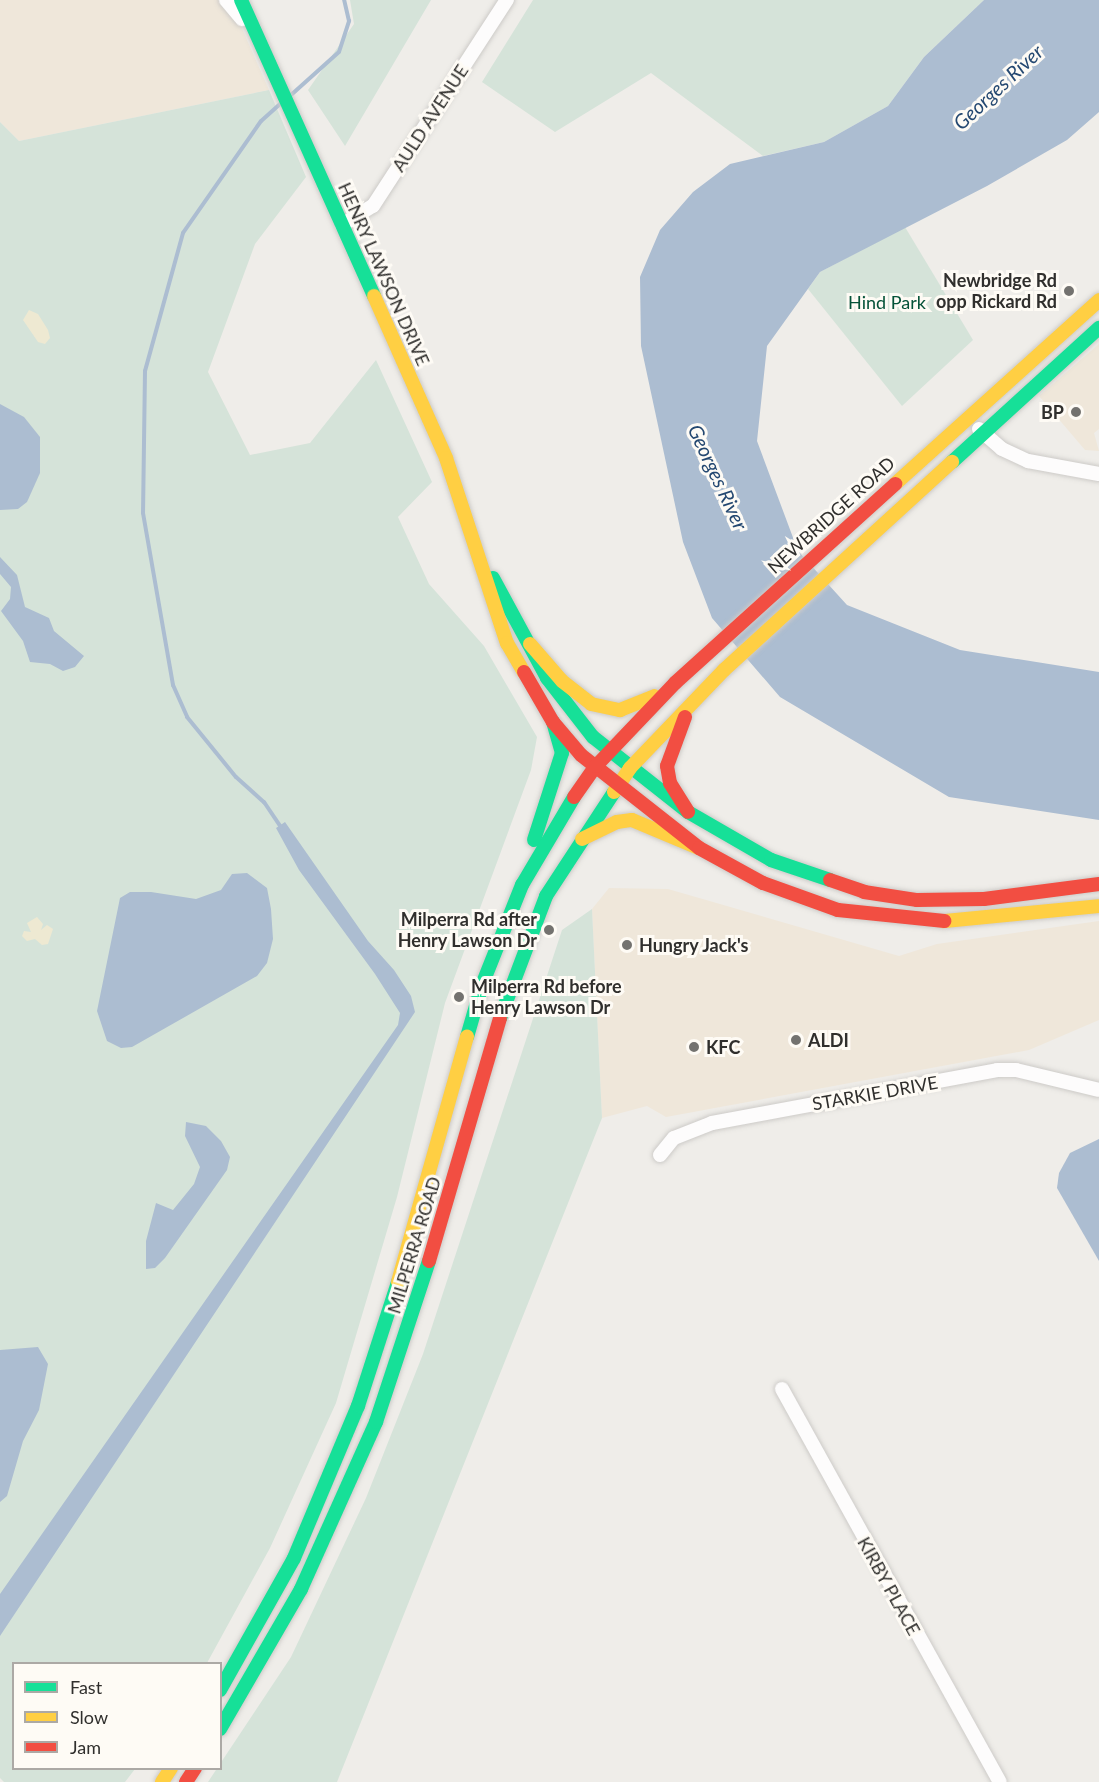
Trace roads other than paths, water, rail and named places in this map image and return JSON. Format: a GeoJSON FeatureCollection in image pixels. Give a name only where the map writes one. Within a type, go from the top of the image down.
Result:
{"type":"FeatureCollection","features":[{"type":"Feature","properties":{"kind":"main road","name":"HENRY LAWSON DRIVE"},"geometry":{"type":"LineString","coordinates":[[241,0],[446,458],[485,567],[560,698],[609,751],[688,813],[771,860],[864,892],[948,901],[1099,884]]}},
{"type":"Feature","properties":{"kind":"main road","name":"NEWBRIDGE ROAD"},"geometry":{"type":"LineString","coordinates":[[596,766],[675,683],[708,652],[844,527],[1099,300]]}},
{"type":"Feature","properties":{"kind":"main road"},"geometry":{"type":"LineString","coordinates":[[630,768],[724,670],[1099,328]]}},
{"type":"Feature","properties":{"kind":"main road","name":"HENRY LAWSON DRIVE"},"geometry":{"type":"LineString","coordinates":[[485,567],[489,596],[507,642],[553,722],[596,766],[699,848],[784,892],[867,916],[970,921],[1099,906]]}},
{"type":"Feature","properties":{"kind":"main road"},"geometry":{"type":"LineString","coordinates":[[530,644],[571,689],[591,704],[608,709],[641,704],[675,683]]}},
{"type":"Feature","properties":{"kind":"main road"},"geometry":{"type":"LineString","coordinates":[[688,813],[670,783],[667,766],[689,705]]}},
{"type":"Feature","properties":{"kind":"main road"},"geometry":{"type":"LineString","coordinates":[[508,917],[561,762],[562,747],[553,722]]}},
{"type":"Feature","properties":{"kind":"main road","name":"MILPERRA ROAD"},"geometry":{"type":"LineString","coordinates":[[222,1686],[294,1558],[358,1406],[391,1307],[482,984],[508,917],[540,851],[596,766]]}},
{"type":"Feature","properties":{"kind":"main road","name":"MILPERRA ROAD"},"geometry":{"type":"LineString","coordinates":[[222,1726],[301,1589],[376,1422],[403,1348],[519,960],[546,896],[579,841],[630,768]]}},
{"type":"Feature","properties":{"kind":"main road"},"geometry":{"type":"LineString","coordinates":[[579,841],[608,825],[632,820],[699,848]]}},
{"type":"Feature","properties":{"kind":"street"},"geometry":{"type":"LineString","coordinates":[[226,0],[259,40]]}},
{"type":"Feature","properties":{"kind":"street","name":"AULD AVENUE"},"geometry":{"type":"LineString","coordinates":[[342,225],[373,206],[507,0]]}},
{"type":"Feature","properties":{"kind":"street"},"geometry":{"type":"LineString","coordinates":[[966,419],[1002,449],[1028,461],[1099,474]]}},
{"type":"Feature","properties":{"kind":"street","name":"STARKIE DRIVE"},"geometry":{"type":"LineString","coordinates":[[660,1155],[674,1138],[712,1123],[997,1070],[1016,1070],[1099,1090]]}},
{"type":"Feature","properties":{"kind":"street","name":"KIRBY PLACE"},"geometry":{"type":"LineString","coordinates":[[782,1389],[1000,1782]]}},
{"type":"Feature","properties":{"kind":"water","name":"Georges River"},"geometry":{"type":"Polygon","coordinates":[[[984,0],[1099,0],[1099,112],[1067,140],[987,186],[820,272],[767,346],[757,441],[798,551],[847,605],[960,650],[1099,672],[1099,820],[949,797],[780,697],[712,618],[683,542],[641,346],[640,277],[660,230],[693,192],[730,164],[824,142],[888,106],[924,57],[984,0]]]}},
{"type":"Feature","properties":{"kind":"water"},"geometry":{"type":"Polygon","coordinates":[[[0,404],[24,417],[40,437],[40,473],[27,502],[18,509],[0,510],[0,404]]]}},
{"type":"Feature","properties":{"kind":"water"},"geometry":{"type":"Polygon","coordinates":[[[0,557],[17,575],[25,607],[49,618],[54,631],[84,656],[75,667],[63,671],[50,664],[30,662],[23,641],[1,611],[10,599],[11,587],[0,574],[0,557]]]}},
{"type":"Feature","properties":{"kind":"water"},"geometry":{"type":"Polygon","coordinates":[[[285,822],[368,941],[394,970],[411,996],[415,1012],[0,1636],[0,1594],[398,1025],[400,1013],[375,974],[299,870],[276,828],[285,822]]]}},
{"type":"Feature","properties":{"kind":"water"},"geometry":{"type":"Polygon","coordinates":[[[247,873],[267,888],[271,909],[273,939],[267,963],[257,976],[132,1047],[121,1048],[107,1041],[97,1011],[120,898],[130,892],[151,892],[196,899],[221,890],[232,874],[247,873]]]}},
{"type":"Feature","properties":{"kind":"water"},"geometry":{"type":"Polygon","coordinates":[[[186,1122],[206,1126],[221,1141],[230,1157],[227,1170],[165,1258],[155,1268],[146,1269],[146,1241],[156,1203],[173,1210],[194,1184],[200,1167],[185,1136],[186,1122]]]}},
{"type":"Feature","properties":{"kind":"water"},"geometry":{"type":"Polygon","coordinates":[[[1099,1139],[1099,1261],[1057,1188],[1059,1173],[1070,1153],[1099,1139]]]}},
{"type":"Feature","properties":{"kind":"water"},"geometry":{"type":"Polygon","coordinates":[[[38,1347],[48,1364],[39,1410],[23,1441],[7,1496],[0,1502],[0,1350],[38,1347]]]}},
{"type":"Feature","properties":{"kind":"waterway"},"geometry":{"type":"LineString","coordinates":[[291,95],[339,52],[349,21],[344,0]]}},
{"type":"Feature","properties":{"kind":"waterway"},"geometry":{"type":"LineString","coordinates":[[280,104],[261,121],[183,233],[145,371],[143,513],[173,685],[187,717],[236,777],[264,802],[281,827]]}},
{"type":"Feature","properties":{"kind":"place","name":"Newbridge Rd opp Rickard Rd"},"geometry":{"type":"Point","coordinates":[1069,291]}},
{"type":"Feature","properties":{"kind":"place","name":"BP"},"geometry":{"type":"Point","coordinates":[1076,412]}},
{"type":"Feature","properties":{"kind":"place","name":"Milperra Rd after Henry Lawson Dr"},"geometry":{"type":"Point","coordinates":[549,930]}},
{"type":"Feature","properties":{"kind":"place","name":"Hungry Jack's"},"geometry":{"type":"Point","coordinates":[627,945]}},
{"type":"Feature","properties":{"kind":"place","name":"Milperra Rd before Henry Lawson Dr"},"geometry":{"type":"Point","coordinates":[459,997]}},
{"type":"Feature","properties":{"kind":"place","name":"ALDI"},"geometry":{"type":"Point","coordinates":[796,1040]}},
{"type":"Feature","properties":{"kind":"place","name":"KFC"},"geometry":{"type":"Point","coordinates":[694,1047]}},
{"type":"Feature","properties":{"kind":"park label","name":"Hind Park"},"geometry":{"type":"Point","coordinates":[887,302]}}]}
